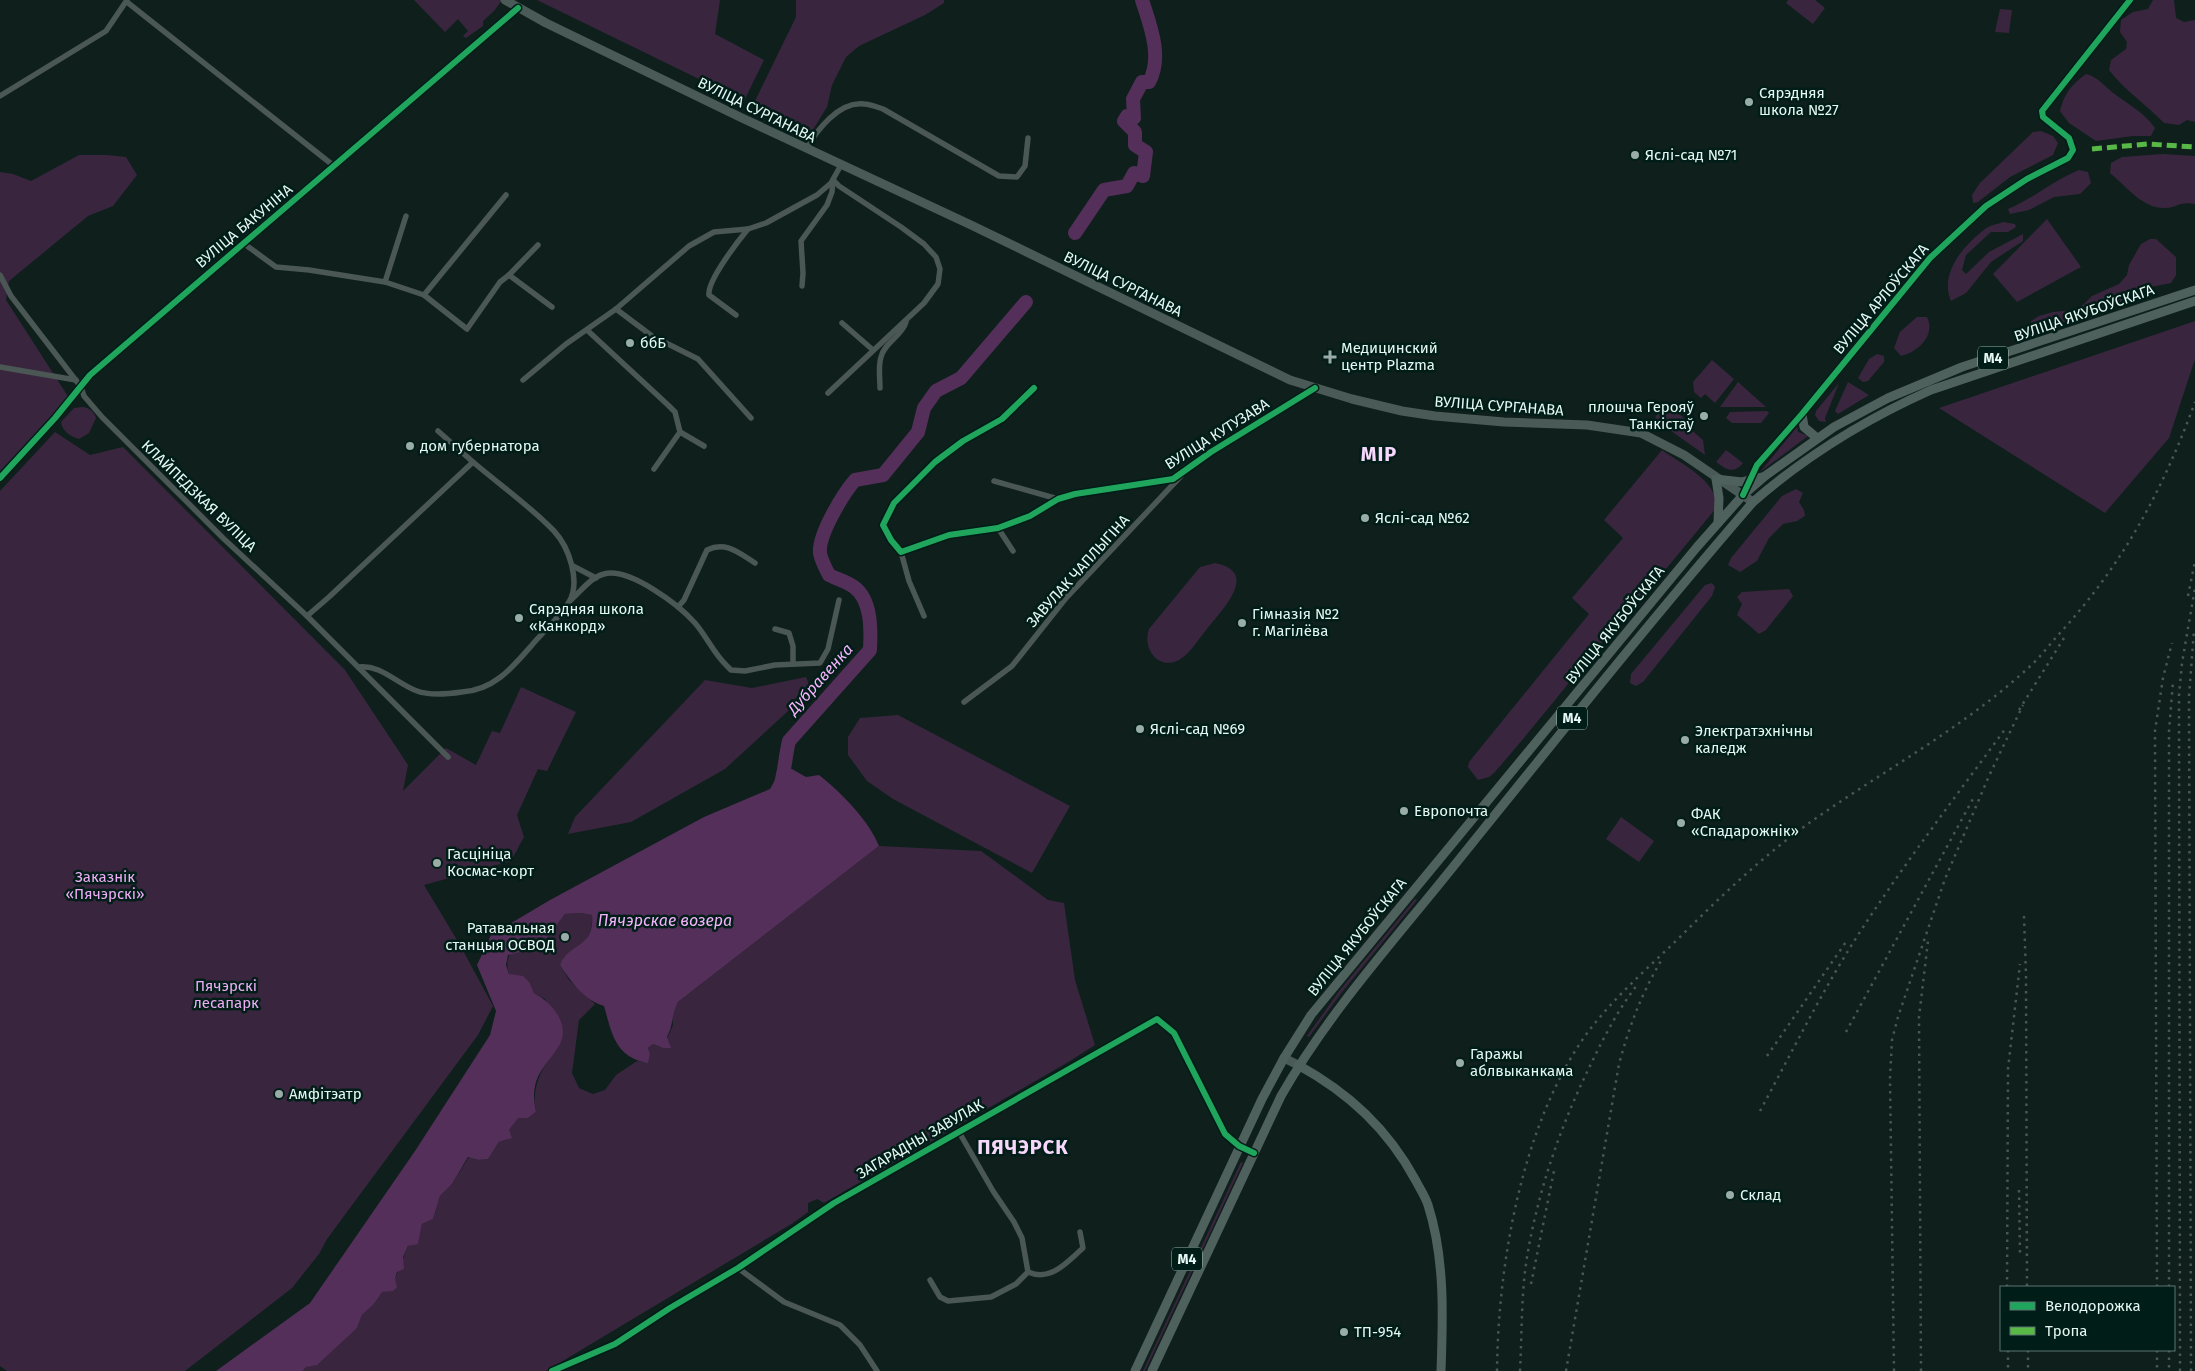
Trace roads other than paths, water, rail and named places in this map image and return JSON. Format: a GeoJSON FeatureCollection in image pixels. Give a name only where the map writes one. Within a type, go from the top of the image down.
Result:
{"type":"FeatureCollection","features":[{"type":"Feature","properties":{"kind":"main road","name":"ВУЛІЦА СУРГАНАВА"},"geometry":{"type":"LineString","coordinates":[[505,0],[806,149],[971,225],[1276,374],[1315,388],[1402,411],[1504,422],[1587,425],[1641,433],[1677,451],[1716,479],[1753,502]]}},
{"type":"Feature","properties":{"kind":"main road","name":"ВУЛІЦА ЯКУБОЎСКАГА"},"geometry":{"type":"LineString","coordinates":[[1134,1371],[1239,1146],[1284,1058],[1311,1015],[1743,495],[1765,476],[1817,438],[1888,398],[1925,381],[2195,290]]}},
{"type":"Feature","properties":{"kind":"main road","name":"ВУЛІЦА ЯКУБОЎСКАГА"},"geometry":{"type":"LineString","coordinates":[[1152,1371],[1276,1106],[1298,1066],[1333,1014],[1458,861],[1582,704],[1753,502],[1826,445],[1900,404],[1931,390],[2195,302]]}},
{"type":"Feature","properties":{"kind":"main road"},"geometry":{"type":"LineString","coordinates":[[1802,414],[1804,427],[1817,438]]}},
{"type":"Feature","properties":{"kind":"main road"},"geometry":{"type":"LineString","coordinates":[[1718,524],[1719,498],[1716,479],[1733,482],[1765,476]]}},
{"type":"Feature","properties":{"kind":"main road"},"geometry":{"type":"LineString","coordinates":[[1284,1058],[1332,1086],[1378,1126],[1401,1154],[1427,1203],[1435,1232],[1441,1285],[1441,1371]]}},
{"type":"Feature","properties":{"kind":"street","name":"ВУЛІЦА АРЛОЎСКАГА"},"geometry":{"type":"LineString","coordinates":[[1802,414],[1930,258],[1956,232],[1986,206],[2013,188],[2068,158],[2073,150],[2069,138],[2043,117],[2042,111],[2130,0]]}},
{"type":"Feature","properties":{"kind":"street"},"geometry":{"type":"LineString","coordinates":[[0,96],[106,31],[127,1],[334,166]]}},
{"type":"Feature","properties":{"kind":"street","name":"ВУЛІЦА БАКУНІНА"},"geometry":{"type":"LineString","coordinates":[[0,478],[81,388],[90,375],[518,8]]}},
{"type":"Feature","properties":{"kind":"street"},"geometry":{"type":"LineString","coordinates":[[806,149],[814,136],[837,113],[850,105],[863,103],[883,109],[999,176],[1017,177],[1025,166],[1028,138]]}},
{"type":"Feature","properties":{"kind":"street"},"geometry":{"type":"LineString","coordinates":[[523,380],[566,344],[616,309],[689,246],[714,232],[748,229],[766,223],[817,195],[833,180],[841,165]]}},
{"type":"Feature","properties":{"kind":"street"},"geometry":{"type":"LineString","coordinates":[[802,286],[804,273],[802,241],[827,205],[832,192],[833,180]]}},
{"type":"Feature","properties":{"kind":"street"},"geometry":{"type":"LineString","coordinates":[[828,393],[929,298],[938,284],[940,269],[936,257],[924,244],[833,180]]}},
{"type":"Feature","properties":{"kind":"street"},"geometry":{"type":"LineString","coordinates":[[424,296],[506,195]]}},
{"type":"Feature","properties":{"kind":"street"},"geometry":{"type":"LineString","coordinates":[[385,282],[406,216]]}},
{"type":"Feature","properties":{"kind":"street"},"geometry":{"type":"LineString","coordinates":[[736,315],[710,296],[709,291],[720,269],[748,229]]}},
{"type":"Feature","properties":{"kind":"street"},"geometry":{"type":"LineString","coordinates":[[243,243],[276,267],[309,270],[385,282],[424,296],[467,330],[500,282],[538,245]]}},
{"type":"Feature","properties":{"kind":"street","name":"КЛАЙПЕДЗКАЯ ВУЛІЦА"},"geometry":{"type":"LineString","coordinates":[[0,275],[11,296],[76,380],[84,396],[142,460],[307,616],[448,757]]}},
{"type":"Feature","properties":{"kind":"street"},"geometry":{"type":"LineString","coordinates":[[509,275],[552,307]]}},
{"type":"Feature","properties":{"kind":"street"},"geometry":{"type":"LineString","coordinates":[[616,309],[652,336],[698,359],[752,418]]}},
{"type":"Feature","properties":{"kind":"street"},"geometry":{"type":"LineString","coordinates":[[880,388],[880,358],[884,350],[904,329],[907,320]]}},
{"type":"Feature","properties":{"kind":"street"},"geometry":{"type":"LineString","coordinates":[[842,323],[874,350]]}},
{"type":"Feature","properties":{"kind":"street"},"geometry":{"type":"LineString","coordinates":[[587,330],[668,405],[674,412],[680,432],[704,446]]}},
{"type":"Feature","properties":{"kind":"street"},"geometry":{"type":"LineString","coordinates":[[0,367],[76,380]]}},
{"type":"Feature","properties":{"kind":"street"},"geometry":{"type":"LineString","coordinates":[[924,616],[909,581],[901,552],[891,540],[883,525],[894,503],[935,462],[963,441],[1002,419],[1034,388]]}},
{"type":"Feature","properties":{"kind":"street","name":"ВУЛІЦА КУТУЗАВА"},"geometry":{"type":"LineString","coordinates":[[901,552],[949,535],[998,528],[1030,516],[1058,499],[1075,494],[1172,479],[1211,452],[1315,388]]}},
{"type":"Feature","properties":{"kind":"street"},"geometry":{"type":"LineString","coordinates":[[1743,495],[1757,464],[1802,414]]}},
{"type":"Feature","properties":{"kind":"street"},"geometry":{"type":"LineString","coordinates":[[438,431],[556,532],[573,566],[574,579],[570,601]]}},
{"type":"Feature","properties":{"kind":"street"},"geometry":{"type":"LineString","coordinates":[[654,469],[680,432]]}},
{"type":"Feature","properties":{"kind":"street"},"geometry":{"type":"LineString","coordinates":[[1817,438],[1826,445]]}},
{"type":"Feature","properties":{"kind":"street"},"geometry":{"type":"LineString","coordinates":[[307,616],[330,597],[473,462]]}},
{"type":"Feature","properties":{"kind":"street","name":"ЗАВУЛАК ЧАПЛЫГІНА"},"geometry":{"type":"LineString","coordinates":[[964,702],[1012,666],[1066,598],[1184,472]]}},
{"type":"Feature","properties":{"kind":"street"},"geometry":{"type":"LineString","coordinates":[[994,481],[1058,499]]}},
{"type":"Feature","properties":{"kind":"street"},"geometry":{"type":"LineString","coordinates":[[998,528],[1013,551]]}},
{"type":"Feature","properties":{"kind":"street"},"geometry":{"type":"LineString","coordinates":[[678,607],[684,600],[706,550],[719,545],[726,546],[755,563]]}},
{"type":"Feature","properties":{"kind":"street"},"geometry":{"type":"LineString","coordinates":[[573,566],[596,578]]}},
{"type":"Feature","properties":{"kind":"street"},"geometry":{"type":"LineString","coordinates":[[358,667],[364,666],[380,671],[417,692],[445,694],[480,690],[498,680],[514,665],[570,601],[596,578],[604,574],[619,573],[666,598],[678,607],[696,624],[721,660],[732,670],[745,671],[774,665],[820,663],[825,657],[838,600]]}},
{"type":"Feature","properties":{"kind":"street"},"geometry":{"type":"LineString","coordinates":[[775,629],[789,633],[793,646],[793,664]]}},
{"type":"Feature","properties":{"kind":"street","name":"ЗАГАРАДНЫ ЗАВУЛАК"},"geometry":{"type":"LineString","coordinates":[[552,1371],[615,1344],[670,1308],[738,1268],[834,1203],[1156,1019],[1174,1033],[1225,1134],[1239,1146],[1254,1153]]}},
{"type":"Feature","properties":{"kind":"street"},"geometry":{"type":"LineString","coordinates":[[959,1132],[1022,1238],[1028,1272]]}},
{"type":"Feature","properties":{"kind":"street"},"geometry":{"type":"LineString","coordinates":[[1028,1272],[1037,1276],[1053,1274],[1083,1248],[1080,1232]]}},
{"type":"Feature","properties":{"kind":"street"},"geometry":{"type":"LineString","coordinates":[[738,1268],[784,1302],[840,1325],[860,1345],[877,1371]]}},
{"type":"Feature","properties":{"kind":"street"},"geometry":{"type":"LineString","coordinates":[[930,1280],[940,1297],[948,1301],[991,1297],[1016,1284],[1028,1272]]}},
{"type":"Feature","properties":{"kind":"water","name":"Пячэрскае возера"},"geometry":{"type":"Polygon","coordinates":[[[792,769],[806,777],[819,775],[845,798],[862,817],[879,846],[678,1002],[667,1037],[671,1048],[663,1048],[653,1044],[648,1048],[650,1054],[648,1063],[628,1056],[622,1050],[613,1035],[604,1006],[584,995],[573,984],[560,965],[568,953],[585,940],[589,934],[592,926],[592,915],[581,913],[565,914],[547,938],[533,937],[525,944],[519,942],[520,952],[508,955],[506,965],[509,974],[523,976],[530,983],[534,993],[548,1003],[559,1016],[563,1032],[557,1049],[536,1082],[534,1097],[536,1112],[528,1118],[518,1118],[509,1130],[512,1138],[499,1142],[488,1159],[479,1160],[468,1157],[452,1184],[440,1196],[433,1219],[422,1224],[418,1244],[408,1246],[403,1257],[404,1269],[397,1272],[395,1279],[397,1287],[393,1291],[382,1292],[374,1304],[362,1315],[357,1328],[317,1365],[306,1367],[303,1371],[216,1371],[310,1303],[415,1151],[490,1035],[496,1011],[477,965],[491,935],[550,900],[704,817],[770,789],[780,771],[792,769]]]}},
{"type":"Feature","properties":{"kind":"waterway","name":"Дубравенка"},"geometry":{"type":"LineString","coordinates":[[1075,233],[1104,190],[1127,186],[1134,173],[1143,176],[1146,152],[1135,145],[1135,132],[1124,121],[1127,116],[1134,118],[1133,99],[1142,82],[1149,82],[1155,62],[1154,41],[1142,0]]}},
{"type":"Feature","properties":{"kind":"waterway","name":"Дубравенка"},"geometry":{"type":"LineString","coordinates":[[780,787],[789,741],[870,650],[869,616],[864,600],[854,587],[829,575],[820,553],[820,545],[832,515],[855,480],[883,475],[918,432],[924,408],[936,391],[961,378],[1026,302]]}},
{"type":"Feature","properties":{"kind":"railway"},"geometry":{"type":"LineString","coordinates":[[1497,1371],[1502,1286],[1518,1197],[1530,1153],[1545,1111],[1563,1072],[1595,1022],[1630,985],[1727,891],[1777,848],[1812,821],[1948,731],[2001,691],[2035,661],[2083,607],[2122,553],[2155,496],[2195,402]]}},
{"type":"Feature","properties":{"kind":"railway"},"geometry":{"type":"LineString","coordinates":[[2188,596],[2195,561]]}},
{"type":"Feature","properties":{"kind":"railway"},"geometry":{"type":"LineString","coordinates":[[2180,1371],[2179,695],[2182,663],[2195,588]]}},
{"type":"Feature","properties":{"kind":"railway"},"geometry":{"type":"LineString","coordinates":[[2191,1371],[2189,696],[2194,630]]}},
{"type":"Feature","properties":{"kind":"railway"},"geometry":{"type":"LineString","coordinates":[[2019,710],[2064,638]]}},
{"type":"Feature","properties":{"kind":"railway"},"geometry":{"type":"LineString","coordinates":[[2157,1286],[2155,731],[2163,678],[2172,643]]}},
{"type":"Feature","properties":{"kind":"railway"},"geometry":{"type":"LineString","coordinates":[[2169,1286],[2169,731],[2173,682]]}},
{"type":"Feature","properties":{"kind":"railway"},"geometry":{"type":"LineString","coordinates":[[1894,1371],[1890,1078],[1892,1040],[1945,879],[1989,776],[2023,705]]}},
{"type":"Feature","properties":{"kind":"railway"},"geometry":{"type":"LineString","coordinates":[[1760,1111],[1820,1000],[1858,935],[1912,856],[2006,728]]}},
{"type":"Feature","properties":{"kind":"railway"},"geometry":{"type":"LineString","coordinates":[[1846,1032],[1974,797]]}},
{"type":"Feature","properties":{"kind":"railway"},"geometry":{"type":"LineString","coordinates":[[2024,916],[2026,975],[2027,1286]]}},
{"type":"Feature","properties":{"kind":"railway"},"geometry":{"type":"LineString","coordinates":[[1767,1056],[1848,939]]}},
{"type":"Feature","properties":{"kind":"railway"},"geometry":{"type":"LineString","coordinates":[[1921,1371],[1919,1017],[1928,941]]}},
{"type":"Feature","properties":{"kind":"railway"},"geometry":{"type":"LineString","coordinates":[[1566,1371],[1619,1064],[1637,1010],[1662,959]]}},
{"type":"Feature","properties":{"kind":"railway"},"geometry":{"type":"LineString","coordinates":[[2007,1286],[2008,1069],[2020,964]]}},
{"type":"Feature","properties":{"kind":"railway"},"geometry":{"type":"LineString","coordinates":[[1520,1371],[1525,1271],[1543,1185],[1559,1138],[1588,1070],[1616,1016],[1637,985]]}},
{"type":"Feature","properties":{"kind":"railway"},"geometry":{"type":"LineString","coordinates":[[1531,1284],[1554,1171]]}},
{"type":"Feature","properties":{"kind":"railway"},"geometry":{"type":"LineString","coordinates":[[2019,1190],[2020,1255]]}},
{"type":"Feature","properties":{"kind":"railway"},"geometry":{"type":"LineString","coordinates":[[2008,1351],[2008,1371]]}},
{"type":"Feature","properties":{"kind":"railway"},"geometry":{"type":"LineString","coordinates":[[2028,1351],[2028,1371]]}},
{"type":"Feature","properties":{"kind":"railway"},"geometry":{"type":"LineString","coordinates":[[2157,1351],[2157,1371]]}},
{"type":"Feature","properties":{"kind":"railway"},"geometry":{"type":"LineString","coordinates":[[2169,1351],[2169,1371]]}},
{"type":"Feature","properties":{"kind":"place","name":"Сярэдняя школа №27"},"geometry":{"type":"Point","coordinates":[1749,102]}},
{"type":"Feature","properties":{"kind":"place","name":"Яслі-сад №71"},"geometry":{"type":"Point","coordinates":[1635,155]}},
{"type":"Feature","properties":{"kind":"place","name":"ббБ"},"geometry":{"type":"Point","coordinates":[630,343]}},
{"type":"Feature","properties":{"kind":"place","name":"Медицинский центр Plazma"},"geometry":{"type":"Point","coordinates":[1330,357]}},
{"type":"Feature","properties":{"kind":"place","name":"плошча Герояў Танкістаў"},"geometry":{"type":"Point","coordinates":[1704,416]}},
{"type":"Feature","properties":{"kind":"place","name":"дом губернатора"},"geometry":{"type":"Point","coordinates":[410,446]}},
{"type":"Feature","properties":{"kind":"place","name":"Яслі-сад №62"},"geometry":{"type":"Point","coordinates":[1365,518]}},
{"type":"Feature","properties":{"kind":"place","name":"Сярэдняя школа «Канкорд»"},"geometry":{"type":"Point","coordinates":[519,618]}},
{"type":"Feature","properties":{"kind":"place","name":"Гімназія №2 г. Магілёва"},"geometry":{"type":"Point","coordinates":[1242,623]}},
{"type":"Feature","properties":{"kind":"place","name":"Яслі-сад №69"},"geometry":{"type":"Point","coordinates":[1140,729]}},
{"type":"Feature","properties":{"kind":"place","name":"Электратэхнічны каледж"},"geometry":{"type":"Point","coordinates":[1685,740]}},
{"type":"Feature","properties":{"kind":"place","name":"Европочта"},"geometry":{"type":"Point","coordinates":[1404,811]}},
{"type":"Feature","properties":{"kind":"place","name":"ФАК «Спадарожнік»"},"geometry":{"type":"Point","coordinates":[1681,823]}},
{"type":"Feature","properties":{"kind":"place","name":"Гасцініца Космас-корт"},"geometry":{"type":"Point","coordinates":[437,863]}},
{"type":"Feature","properties":{"kind":"place","name":"Ратавальная станцыя ОСВОД"},"geometry":{"type":"Point","coordinates":[565,937]}},
{"type":"Feature","properties":{"kind":"place","name":"Гаражы аблвыканкама"},"geometry":{"type":"Point","coordinates":[1460,1063]}},
{"type":"Feature","properties":{"kind":"place","name":"Амфітэатр"},"geometry":{"type":"Point","coordinates":[279,1094]}},
{"type":"Feature","properties":{"kind":"place","name":"Склад"},"geometry":{"type":"Point","coordinates":[1730,1195]}},
{"type":"Feature","properties":{"kind":"place","name":"ТП-954"},"geometry":{"type":"Point","coordinates":[1344,1332]}},
{"type":"Feature","properties":{"kind":"district","name":"МІР"},"geometry":{"type":"Point","coordinates":[1379,454]}},
{"type":"Feature","properties":{"kind":"district","name":"ПЯЧЭРСК"},"geometry":{"type":"Point","coordinates":[1023,1147]}},
{"type":"Feature","properties":{"kind":"park label","name":"Заказнік «Пячэрскі»"},"geometry":{"type":"Point","coordinates":[105,886]}},
{"type":"Feature","properties":{"kind":"park label","name":"Пячэрскі лесапарк"},"geometry":{"type":"Point","coordinates":[226,994]}}]}
